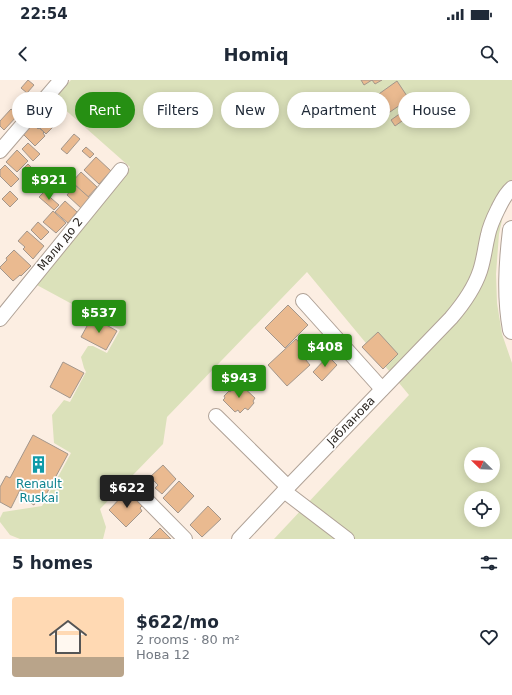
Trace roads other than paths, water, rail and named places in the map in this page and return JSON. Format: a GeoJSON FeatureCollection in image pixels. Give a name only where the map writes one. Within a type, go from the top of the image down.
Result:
{"type":"FeatureCollection","features":[{"type":"Feature","properties":{"kind":"main road"},"geometry":{"type":"LineString","coordinates":[[512,230],[508,274],[508,298],[512,330]]}},
{"type":"Feature","properties":{"kind":"street"},"geometry":{"type":"LineString","coordinates":[[0,151],[61,80]]}},
{"type":"Feature","properties":{"kind":"street","name":"Мали до 2"},"geometry":{"type":"LineString","coordinates":[[0,318],[121,170]]}},
{"type":"Feature","properties":{"kind":"street"},"geometry":{"type":"LineString","coordinates":[[382,389],[451,318],[466,299],[477,280],[481,269],[487,236],[491,224],[504,198],[512,188]]}},
{"type":"Feature","properties":{"kind":"street","name":"Јабланова"},"geometry":{"type":"LineString","coordinates":[[239,539],[382,389],[303,301]]}},
{"type":"Feature","properties":{"kind":"street"},"geometry":{"type":"LineString","coordinates":[[216,416],[286,489],[347,539]]}},
{"type":"Feature","properties":{"kind":"street"},"geometry":{"type":"LineString","coordinates":[[130,483],[185,539]]}},
{"type":"Feature","properties":{"kind":"place","name":"Renault Ruskai"},"geometry":{"type":"Point","coordinates":[39,465]}}]}
